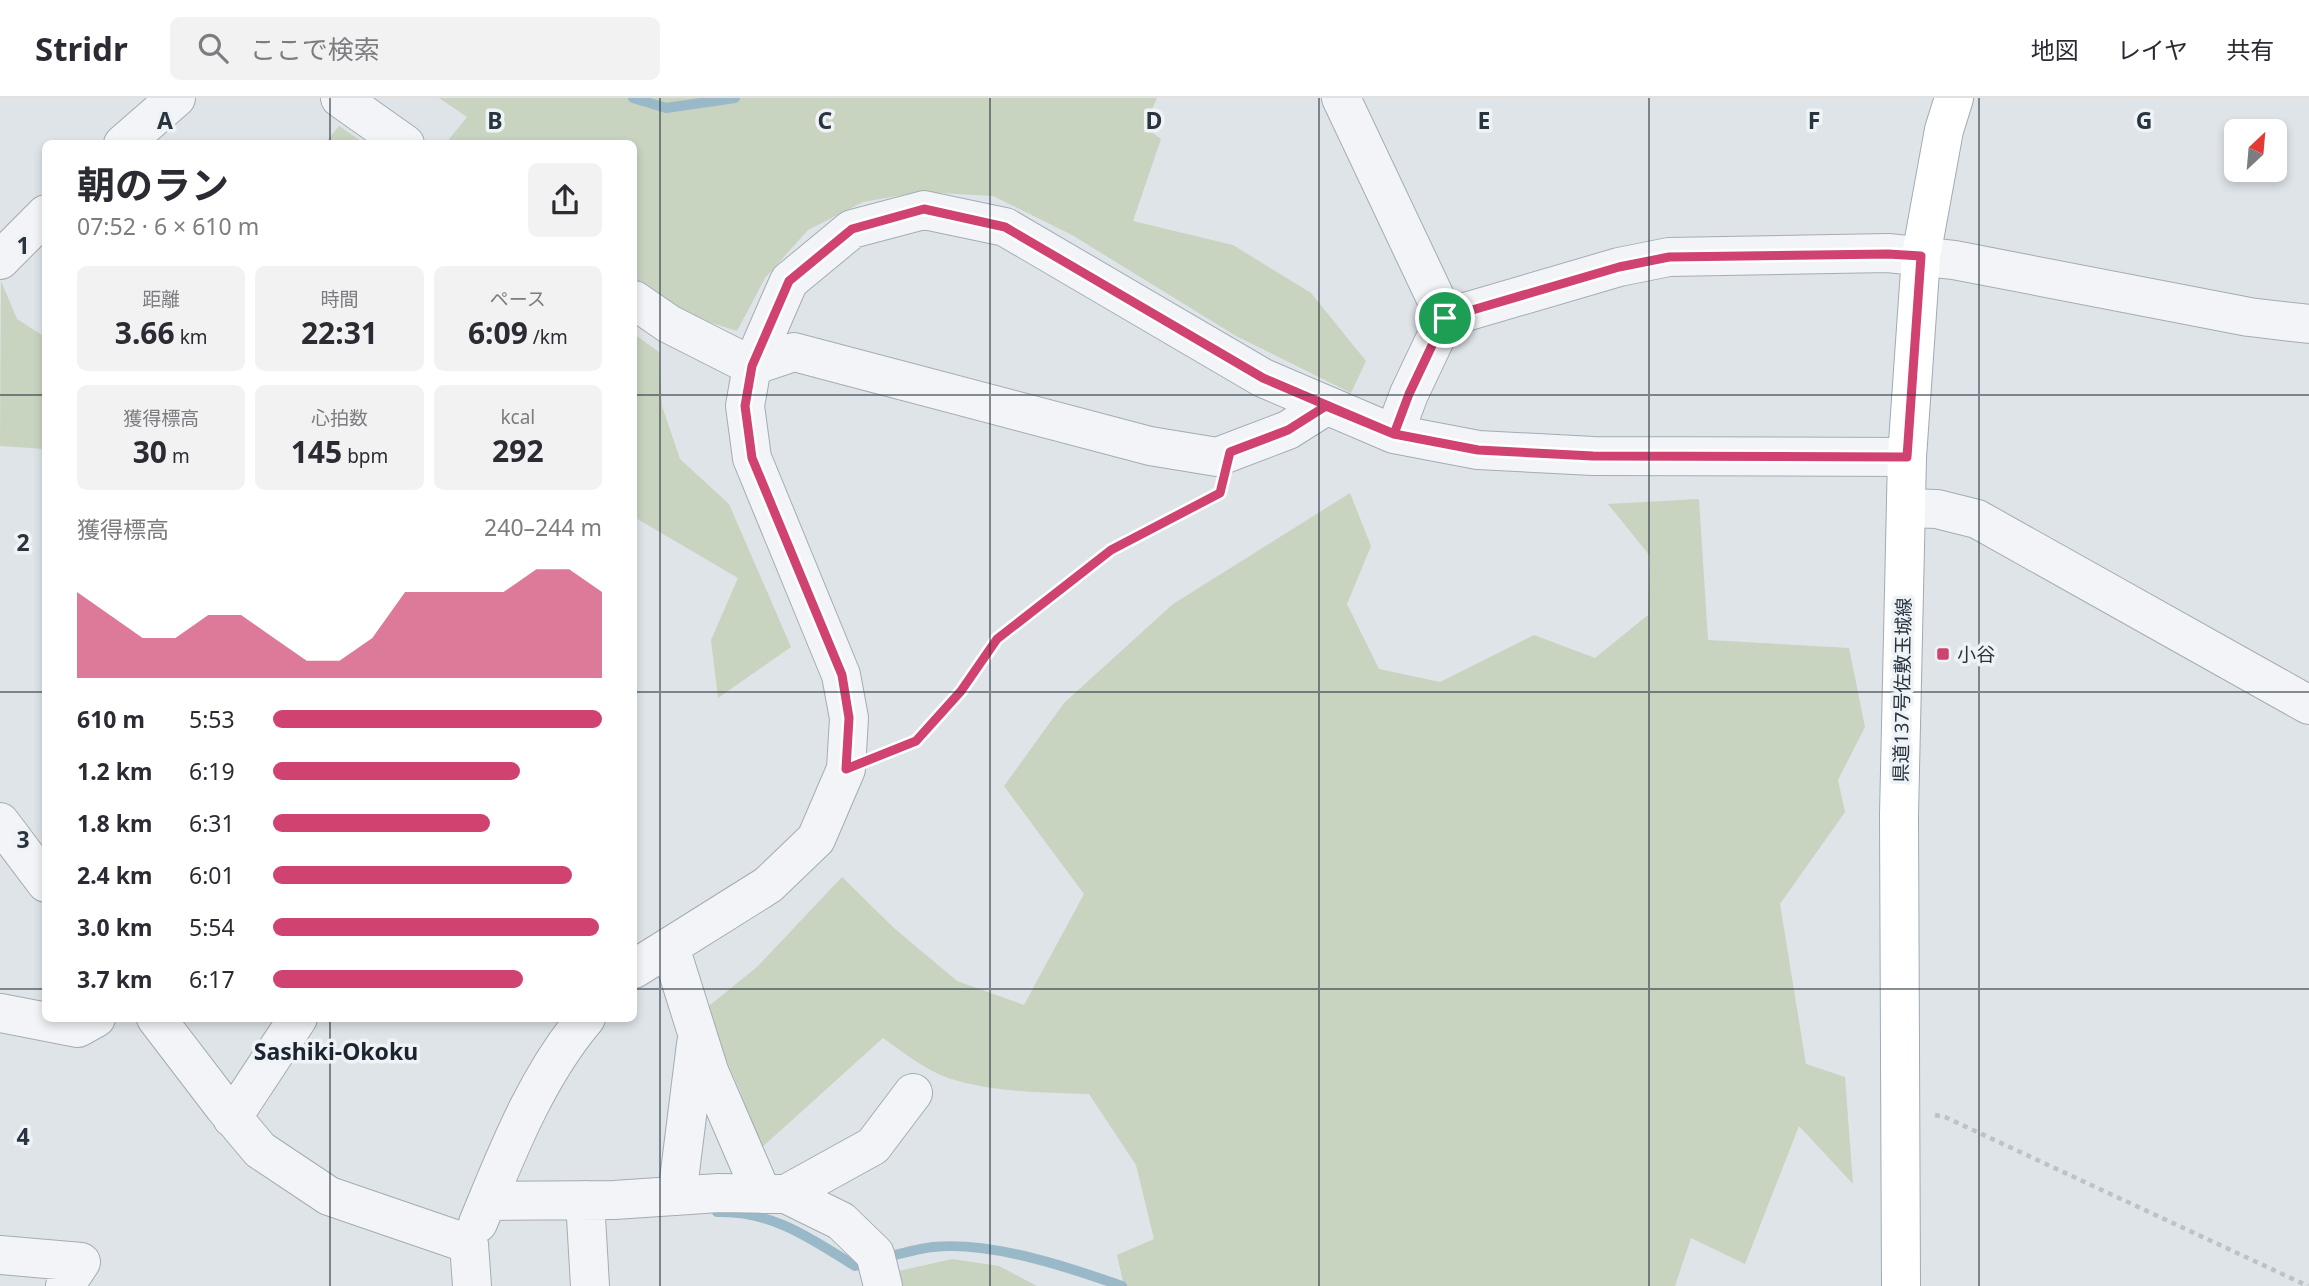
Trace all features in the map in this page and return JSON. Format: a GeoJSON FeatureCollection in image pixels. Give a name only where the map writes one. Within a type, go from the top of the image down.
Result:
{"type":"FeatureCollection","features":[{"type":"Feature","properties":{"kind":"main road","name":"県道137号佐敷玉城線"},"geometry":{"type":"LineString","coordinates":[[1901,1286],[1899,815],[1907,457],[1921,256],[1944,131],[1954,98]]}},
{"type":"Feature","properties":{"kind":"street"},"geometry":{"type":"LineString","coordinates":[[128,140],[176,98]]}},
{"type":"Feature","properties":{"kind":"street"},"geometry":{"type":"LineString","coordinates":[[340,98],[399,140]]}},
{"type":"Feature","properties":{"kind":"street"},"geometry":{"type":"LineString","coordinates":[[1341,98],[1445,318]]}},
{"type":"Feature","properties":{"kind":"street"},"geometry":{"type":"LineString","coordinates":[[637,967],[768,885],[816,839],[846,769],[849,718],[842,675],[752,458],[745,406],[752,366],[789,281],[852,229],[924,209],[1005,227],[1263,378],[1394,434],[1478,450],[1593,456],[1907,457]]}},
{"type":"Feature","properties":{"kind":"street"},"geometry":{"type":"LineString","coordinates":[[0,260],[42,218]]}},
{"type":"Feature","properties":{"kind":"street"},"geometry":{"type":"LineString","coordinates":[[1394,434],[1409,394],[1445,318],[1619,267],[1669,257],[1888,254],[1921,256],[1954,260],[2249,317],[2309,324]]}},
{"type":"Feature","properties":{"kind":"street"},"geometry":{"type":"LineString","coordinates":[[637,302],[669,324],[752,366],[794,352],[1150,446],[1217,457],[1288,430],[1326,406]]}},
{"type":"Feature","properties":{"kind":"street"},"geometry":{"type":"LineString","coordinates":[[1907,508],[1937,509],[1977,519],[2309,705]]}},
{"type":"Feature","properties":{"kind":"street"},"geometry":{"type":"LineString","coordinates":[[0,822],[42,878]]}},
{"type":"Feature","properties":{"kind":"street"},"geometry":{"type":"LineString","coordinates":[[670,947],[709,1071],[774,1194]]}},
{"type":"Feature","properties":{"kind":"street"},"geometry":{"type":"LineString","coordinates":[[0,1013],[42,1021]]}},
{"type":"Feature","properties":{"kind":"street"},"geometry":{"type":"LineString","coordinates":[[47,1022],[78,1028],[89,1022]]}},
{"type":"Feature","properties":{"kind":"street"},"geometry":{"type":"LineString","coordinates":[[159,1022],[232,1118],[260,1150],[329,1196],[469,1244]]}},
{"type":"Feature","properties":{"kind":"street"},"geometry":{"type":"LineString","coordinates":[[232,1118],[295,1022]]}},
{"type":"Feature","properties":{"kind":"street"},"geometry":{"type":"LineString","coordinates":[[472,1286],[469,1244],[504,1160],[546,1075],[583,1022]]}},
{"type":"Feature","properties":{"kind":"street"},"geometry":{"type":"LineString","coordinates":[[677,1196],[697,1035]]}},
{"type":"Feature","properties":{"kind":"street"},"geometry":{"type":"LineString","coordinates":[[774,1194],[873,1146],[913,1093]]}},
{"type":"Feature","properties":{"kind":"street"},"geometry":{"type":"LineString","coordinates":[[487,1201],[586,1202],[677,1196],[774,1194],[841,1221],[880,1275]]}},
{"type":"Feature","properties":{"kind":"street"},"geometry":{"type":"LineString","coordinates":[[586,1202],[590,1286]]}},
{"type":"Feature","properties":{"kind":"street"},"geometry":{"type":"LineString","coordinates":[[0,1255],[81,1262],[65,1286]]}},
{"type":"Feature","properties":{"kind":"path"},"geometry":{"type":"LineString","coordinates":[[846,769],[916,741],[961,691],[997,639],[1111,550],[1220,493],[1230,452]]}},
{"type":"Feature","properties":{"kind":"path"},"geometry":{"type":"LineString","coordinates":[[1900,1119],[1926,1114],[1945,1117],[2308,1286]]}},
{"type":"Feature","properties":{"kind":"green space"},"geometry":{"type":"Polygon","coordinates":[[[439,98],[1157,98],[1144,126],[1161,139],[1133,221],[1233,245],[1311,293],[1366,361],[1351,393],[1236,336],[1072,235],[993,196],[919,192],[863,202],[808,230],[765,278],[737,331],[677,312],[637,284],[637,140],[448,140],[467,117],[439,98]]]}},
{"type":"Feature","properties":{"kind":"green space"},"geometry":{"type":"Polygon","coordinates":[[[339,126],[360,140],[327,140],[339,126]]]}},
{"type":"Feature","properties":{"kind":"green space"},"geometry":{"type":"Polygon","coordinates":[[[1,281],[17,319],[42,335],[42,449],[0,446],[1,281]]]}},
{"type":"Feature","properties":{"kind":"green space"},"geometry":{"type":"Polygon","coordinates":[[[637,336],[659,352],[662,406],[680,459],[729,504],[791,647],[718,698],[711,640],[738,578],[637,519],[637,336]]]}},
{"type":"Feature","properties":{"kind":"green space"},"geometry":{"type":"Polygon","coordinates":[[[1350,493],[1371,546],[1347,604],[1379,669],[1440,682],[1534,635],[1595,658],[1648,615],[1650,556],[1608,504],[1699,499],[1708,640],[1849,648],[1865,727],[1838,780],[1845,812],[1780,904],[1806,1064],[1845,1077],[1853,1184],[1799,1126],[1745,1264],[1691,1238],[1675,1286],[1124,1286],[1117,1255],[1154,1239],[1136,1165],[1089,1094],[1018,1091],[965,1083],[931,1070],[883,1038],[759,1150],[740,1091],[704,1010],[757,967],[842,877],[894,928],[957,981],[1024,1005],[1084,894],[1004,786],[1064,703],[1173,604],[1350,493]]]}},
{"type":"Feature","properties":{"kind":"green space"},"geometry":{"type":"Polygon","coordinates":[[[952,1259],[999,1266],[1037,1286],[902,1286],[899,1271],[952,1259]]]}},
{"type":"Feature","properties":{"kind":"waterway"},"geometry":{"type":"LineString","coordinates":[[633,98],[666,108],[735,98]]}},
{"type":"Feature","properties":{"kind":"waterway"},"geometry":{"type":"LineString","coordinates":[[717,1212],[737,1213],[773,1221],[807,1237],[855,1266],[933,1247],[956,1246],[1029,1257],[1122,1286]]}},
{"type":"Feature","properties":{"kind":"place","name":"小谷"},"geometry":{"type":"Point","coordinates":[1943,654]}},
{"type":"Feature","properties":{"kind":"district","name":"Sashiki-Okoku"},"geometry":{"type":"Point","coordinates":[336,1052]}},
{"type":"Feature","properties":{"kind":"route"},"geometry":{"type":"LineString","coordinates":[[1445,318],[1409,394],[1394,434],[1326,406],[1288,430],[1230,452],[1220,493],[1111,550],[997,639],[961,691],[916,741],[846,769],[849,718],[842,675],[752,458],[745,406],[752,366],[789,281],[852,229],[924,209],[1005,227],[1263,378],[1394,434],[1478,450],[1593,456],[1907,457],[1921,256],[1888,254],[1669,257],[1619,267],[1445,318]]}}]}
